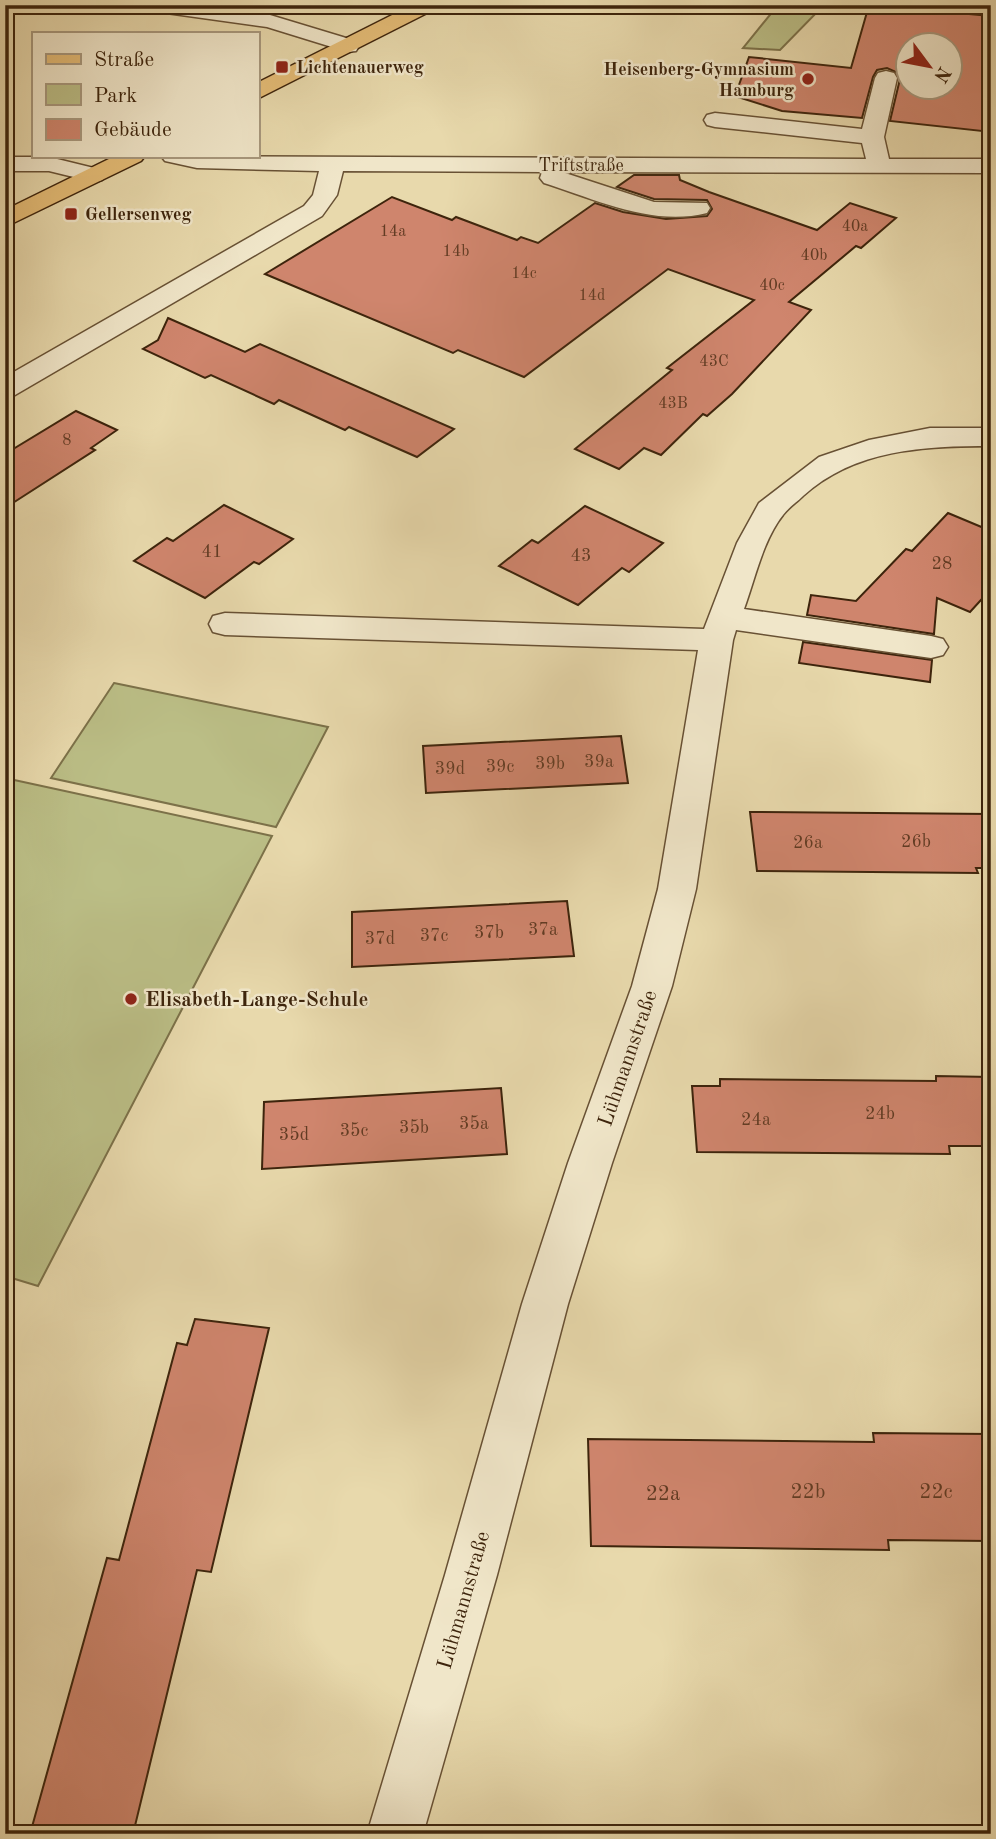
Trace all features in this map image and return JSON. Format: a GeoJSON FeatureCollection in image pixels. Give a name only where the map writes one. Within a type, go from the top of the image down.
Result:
{"type":"FeatureCollection","features":[{"type":"Feature","properties":{"kind":"main road"},"geometry":{"type":"LineString","coordinates":[[259,91],[428,5]]}},
{"type":"Feature","properties":{"kind":"main road"},"geometry":{"type":"LineString","coordinates":[[5,220],[129,158]]}},
{"type":"Feature","properties":{"kind":"street"},"geometry":{"type":"LineString","coordinates":[[152,5],[270,21],[348,46]]}},
{"type":"Feature","properties":{"kind":"street"},"geometry":{"type":"LineString","coordinates":[[349,23],[377,32]]}},
{"type":"Feature","properties":{"kind":"street"},"geometry":{"type":"LineString","coordinates":[[880,167],[872,137],[886,78]]}},
{"type":"Feature","properties":{"kind":"street"},"geometry":{"type":"LineString","coordinates":[[715,120],[872,137]]}},
{"type":"Feature","properties":{"kind":"street","name":"Triftstraße"},"geometry":{"type":"LineString","coordinates":[[183,158],[197,161],[332,164],[991,166]]}},
{"type":"Feature","properties":{"kind":"street"},"geometry":{"type":"LineString","coordinates":[[5,164],[49,164],[94,175]]}},
{"type":"Feature","properties":{"kind":"street"},"geometry":{"type":"LineString","coordinates":[[5,389],[313,211],[321,205],[328,190],[332,164]]}},
{"type":"Feature","properties":{"kind":"street"},"geometry":{"type":"LineString","coordinates":[[552,164],[552,178],[652,209],[698,208]]}},
{"type":"Feature","properties":{"kind":"street","name":"Lühmannstraße"},"geometry":{"type":"LineString","coordinates":[[395,1834],[471,1575],[545,1304],[590,1163],[652,986],[677,889],[719,629],[752,543],[770,510],[797,485],[829,463],[879,446],[930,437],[991,437]]}},
{"type":"Feature","properties":{"kind":"street"},"geometry":{"type":"LineString","coordinates":[[225,624],[719,629],[931,647]]}},
{"type":"Feature","properties":{"kind":"green space"},"geometry":{"type":"Polygon","coordinates":[[[778,5],[824,5],[780,50],[743,48],[778,5]]]}},
{"type":"Feature","properties":{"kind":"green space"},"geometry":{"type":"Polygon","coordinates":[[[114,683],[328,727],[276,827],[51,778],[114,683]]]}},
{"type":"Feature","properties":{"kind":"green space"},"geometry":{"type":"Polygon","coordinates":[[[5,778],[272,836],[38,1286],[5,1276],[5,778]]]}},
{"type":"Feature","properties":{"kind":"building"},"geometry":{"type":"Polygon","coordinates":[[[869,5],[991,16],[991,132],[890,121],[895,102],[964,102],[964,32],[894,32],[894,71],[887,68],[877,70],[862,118],[782,111],[735,96],[749,57],[851,68],[869,5]]]}},
{"type":"Feature","properties":{"kind":"building"},"geometry":{"type":"Polygon","coordinates":[[[634,175],[679,175],[680,180],[709,192],[817,230],[850,203],[896,218],[861,248],[856,246],[789,302],[811,310],[732,394],[707,416],[703,414],[661,455],[644,448],[619,469],[575,449],[672,370],[667,368],[754,300],[668,269],[524,377],[458,350],[453,353],[265,274],[392,197],[452,220],[456,217],[517,240],[521,237],[538,243],[595,203],[623,212],[666,219],[707,216],[712,209],[707,200],[654,199],[617,187],[634,175]]]}},
{"type":"Feature","properties":{"kind":"building"},"geometry":{"type":"Polygon","coordinates":[[[168,318],[245,352],[260,344],[454,429],[417,457],[349,427],[345,430],[279,400],[274,404],[211,375],[205,378],[143,349],[158,340],[168,318]]]}},
{"type":"Feature","properties":{"kind":"building"},"geometry":{"type":"Polygon","coordinates":[[[76,411],[117,430],[91,448],[95,450],[5,508],[5,454],[76,411]]]}},
{"type":"Feature","properties":{"kind":"building"},"geometry":{"type":"Polygon","coordinates":[[[224,505],[293,539],[259,564],[254,562],[205,598],[134,561],[167,538],[173,541],[224,505]]]}},
{"type":"Feature","properties":{"kind":"building"},"geometry":{"type":"Polygon","coordinates":[[[585,506],[663,543],[629,572],[622,568],[578,605],[499,566],[532,540],[538,543],[585,506]]]}},
{"type":"Feature","properties":{"kind":"building"},"geometry":{"type":"Polygon","coordinates":[[[948,513],[991,531],[991,589],[970,612],[937,598],[934,634],[807,615],[811,595],[856,601],[906,549],[912,551],[948,513]]]}},
{"type":"Feature","properties":{"kind":"building"},"geometry":{"type":"Polygon","coordinates":[[[803,642],[932,660],[930,682],[799,663],[803,642]]]}},
{"type":"Feature","properties":{"kind":"building"},"geometry":{"type":"Polygon","coordinates":[[[621,736],[628,783],[426,793],[423,746],[621,736]]]}},
{"type":"Feature","properties":{"kind":"building"},"geometry":{"type":"Polygon","coordinates":[[[750,812],[991,814],[991,868],[976,868],[978,873],[757,871],[750,812]]]}},
{"type":"Feature","properties":{"kind":"building"},"geometry":{"type":"Polygon","coordinates":[[[567,901],[574,956],[352,967],[352,912],[567,901]]]}},
{"type":"Feature","properties":{"kind":"building"},"geometry":{"type":"Polygon","coordinates":[[[936,1076],[991,1077],[991,1146],[949,1146],[950,1154],[697,1152],[692,1086],[720,1086],[720,1079],[936,1081],[936,1076]]]}},
{"type":"Feature","properties":{"kind":"building"},"geometry":{"type":"Polygon","coordinates":[[[501,1088],[507,1154],[262,1169],[264,1102],[501,1088]]]}},
{"type":"Feature","properties":{"kind":"building"},"geometry":{"type":"Polygon","coordinates":[[[195,1319],[269,1328],[211,1572],[197,1570],[133,1834],[30,1834],[107,1558],[119,1560],[177,1343],[187,1345],[195,1319]]]}},
{"type":"Feature","properties":{"kind":"building"},"geometry":{"type":"Polygon","coordinates":[[[873,1433],[991,1434],[991,1541],[888,1540],[889,1550],[591,1546],[588,1439],[874,1442],[873,1433]]]}},
{"type":"Feature","properties":{"kind":"place","name":"Lichtenauerweg"},"geometry":{"type":"Point","coordinates":[282,67]}},
{"type":"Feature","properties":{"kind":"place","name":"Heisenberg-Gymnasium Hamburg"},"geometry":{"type":"Point","coordinates":[808,79]}},
{"type":"Feature","properties":{"kind":"place","name":"Gellersenweg"},"geometry":{"type":"Point","coordinates":[71,214]}},
{"type":"Feature","properties":{"kind":"place","name":"Elisabeth-Lange-Schule"},"geometry":{"type":"Point","coordinates":[131,999]}}]}
